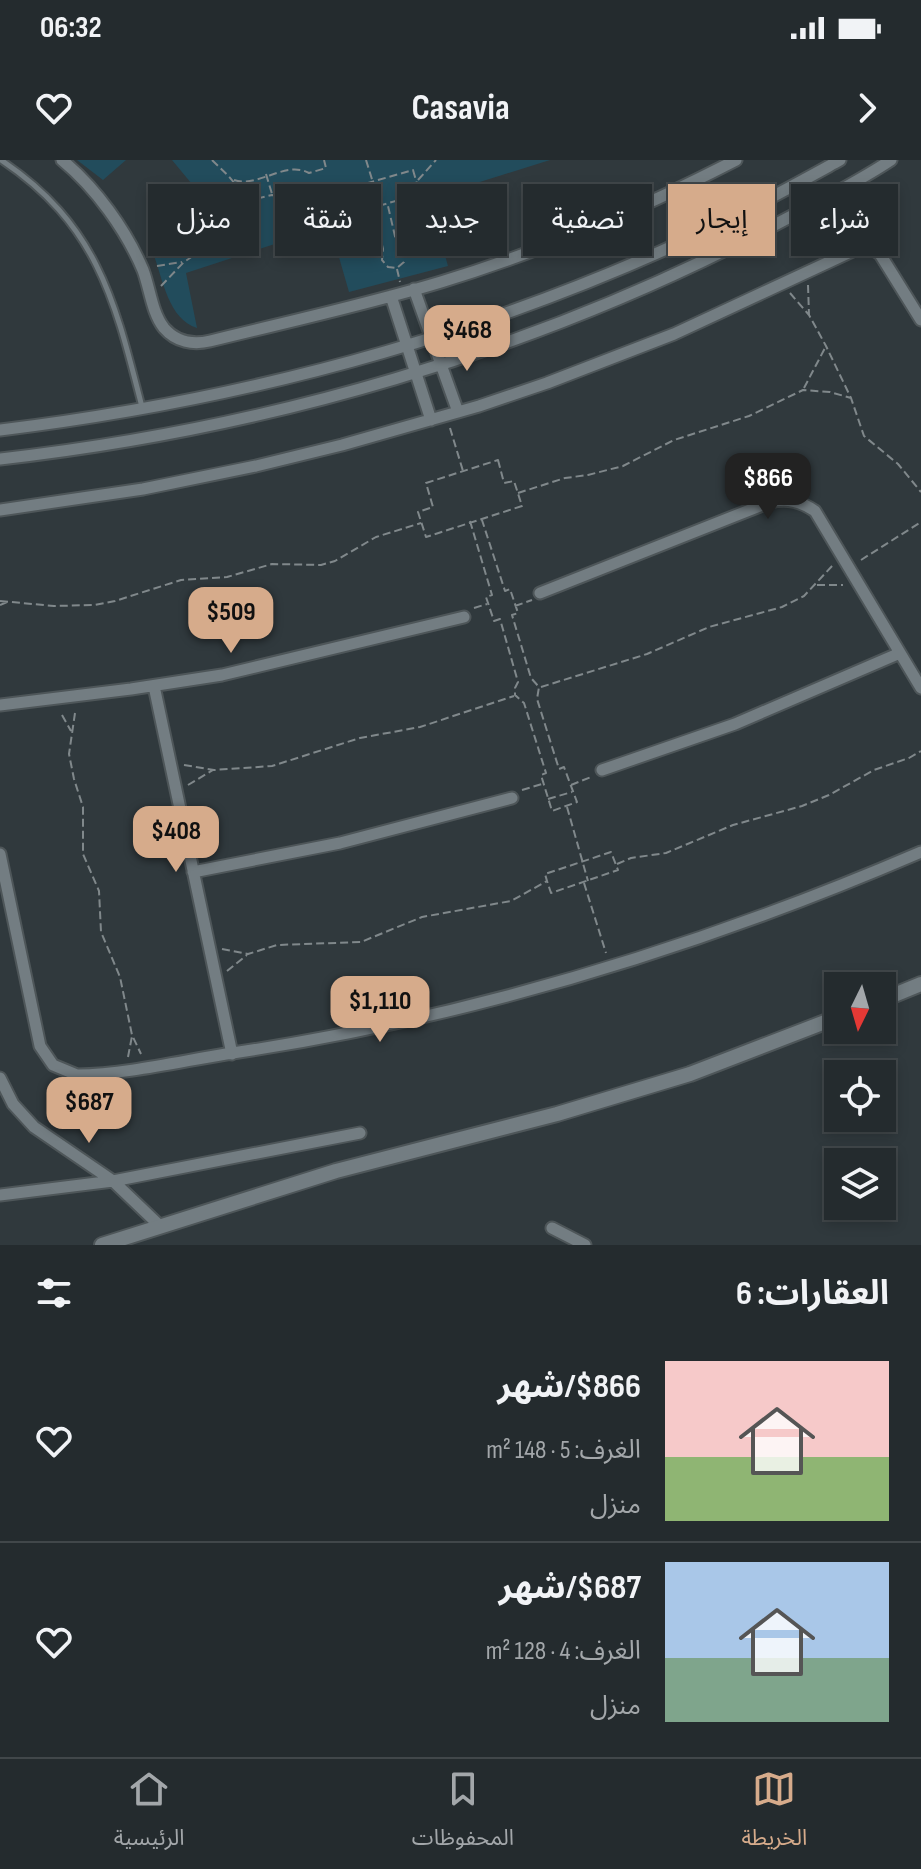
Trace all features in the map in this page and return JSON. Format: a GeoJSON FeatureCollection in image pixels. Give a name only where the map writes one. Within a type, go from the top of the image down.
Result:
{"type":"FeatureCollection","features":[{"type":"Feature","properties":{"kind":"main road"},"geometry":{"type":"LineString","coordinates":[[896,994],[921,984]]}},
{"type":"Feature","properties":{"kind":"main road"},"geometry":{"type":"LineString","coordinates":[[102,1245],[336,1171],[557,1114],[664,1082],[824,1022]]}},
{"type":"Feature","properties":{"kind":"street"},"geometry":{"type":"LineString","coordinates":[[62,160],[81,177],[109,212],[141,266],[158,319],[168,333],[183,341],[201,343],[391,296],[489,266],[587,229],[736,160]]}},
{"type":"Feature","properties":{"kind":"street"},"geometry":{"type":"LineString","coordinates":[[0,430],[142,408],[277,380],[431,339],[531,304],[688,240],[840,160]]}},
{"type":"Feature","properties":{"kind":"street"},"geometry":{"type":"LineString","coordinates":[[0,459],[106,444],[231,420],[440,364],[565,320],[696,266],[891,160]]}},
{"type":"Feature","properties":{"kind":"street"},"geometry":{"type":"LineString","coordinates":[[0,510],[143,489],[256,466],[452,414],[614,358],[853,250],[871,248],[884,258],[921,320]]}},
{"type":"Feature","properties":{"kind":"street"},"geometry":{"type":"LineString","coordinates":[[414,289],[440,364],[452,414]]}},
{"type":"Feature","properties":{"kind":"street"},"geometry":{"type":"LineString","coordinates":[[391,296],[431,420]]}},
{"type":"Feature","properties":{"kind":"street"},"geometry":{"type":"LineString","coordinates":[[540,593],[777,500],[800,502],[815,511],[921,688]]}},
{"type":"Feature","properties":{"kind":"street"},"geometry":{"type":"LineString","coordinates":[[0,705],[154,686],[276,664],[464,617]]}},
{"type":"Feature","properties":{"kind":"street"},"geometry":{"type":"LineString","coordinates":[[604,769],[735,724],[900,653]]}},
{"type":"Feature","properties":{"kind":"street"},"geometry":{"type":"LineString","coordinates":[[154,686],[232,1054]]}},
{"type":"Feature","properties":{"kind":"street"},"geometry":{"type":"LineString","coordinates":[[193,872],[340,843],[512,798]]}},
{"type":"Feature","properties":{"kind":"street"},"geometry":{"type":"LineString","coordinates":[[0,854],[43,1053],[60,1070],[77,1075],[232,1054],[386,1025],[610,965],[762,915],[921,852]]}},
{"type":"Feature","properties":{"kind":"street"},"geometry":{"type":"LineString","coordinates":[[0,1078],[3,1093],[22,1116],[113,1181],[159,1225]]}},
{"type":"Feature","properties":{"kind":"street"},"geometry":{"type":"LineString","coordinates":[[0,1195],[113,1181],[360,1133]]}},
{"type":"Feature","properties":{"kind":"street"},"geometry":{"type":"LineString","coordinates":[[552,1228],[585,1245]]}},
{"type":"Feature","properties":{"kind":"lane"},"geometry":{"type":"LineString","coordinates":[[1,160],[56,205],[82,239],[104,276],[119,317],[142,408]]}},
{"type":"Feature","properties":{"kind":"path"},"geometry":{"type":"LineString","coordinates":[[212,160],[236,184]]}},
{"type":"Feature","properties":{"kind":"path"},"geometry":{"type":"LineString","coordinates":[[234,180],[248,181],[285,166],[301,168],[309,173],[326,168],[324,160]]}},
{"type":"Feature","properties":{"kind":"path"},"geometry":{"type":"LineString","coordinates":[[366,160],[373,182]]}},
{"type":"Feature","properties":{"kind":"path"},"geometry":{"type":"LineString","coordinates":[[416,181],[436,160]]}},
{"type":"Feature","properties":{"kind":"path"},"geometry":{"type":"LineString","coordinates":[[366,184],[413,170],[420,194],[381,206]]}},
{"type":"Feature","properties":{"kind":"path"},"geometry":{"type":"LineString","coordinates":[[266,174],[272,195]]}},
{"type":"Feature","properties":{"kind":"path"},"geometry":{"type":"LineString","coordinates":[[259,198],[275,196]]}},
{"type":"Feature","properties":{"kind":"path"},"geometry":{"type":"LineString","coordinates":[[381,242],[382,260],[388,267],[397,268],[404,262],[405,253],[397,245],[388,204]]}},
{"type":"Feature","properties":{"kind":"path"},"geometry":{"type":"LineString","coordinates":[[152,299],[164,281],[193,256]]}},
{"type":"Feature","properties":{"kind":"path"},"geometry":{"type":"LineString","coordinates":[[141,266],[184,262]]}},
{"type":"Feature","properties":{"kind":"path"},"geometry":{"type":"LineString","coordinates":[[807,272],[809,315]]}},
{"type":"Feature","properties":{"kind":"path"},"geometry":{"type":"LineString","coordinates":[[783,284],[809,315],[826,346],[851,398],[864,436],[898,464],[921,492]]}},
{"type":"Feature","properties":{"kind":"path"},"geometry":{"type":"LineString","coordinates":[[803,390],[826,346]]}},
{"type":"Feature","properties":{"kind":"path"},"geometry":{"type":"LineString","coordinates":[[518,493],[565,478],[623,466],[674,440],[749,416],[803,390],[830,392],[851,398]]}},
{"type":"Feature","properties":{"kind":"path"},"geometry":{"type":"LineString","coordinates":[[452,414],[463,471]]}},
{"type":"Feature","properties":{"kind":"path"},"geometry":{"type":"LineString","coordinates":[[498,460],[504,483],[514,481],[518,493],[522,506],[426,537],[418,512],[433,507],[426,483],[498,460]]}},
{"type":"Feature","properties":{"kind":"path"},"geometry":{"type":"LineString","coordinates":[[481,517],[505,591],[510,589],[518,613],[512,615],[531,678],[539,687]]}},
{"type":"Feature","properties":{"kind":"path"},"geometry":{"type":"LineString","coordinates":[[470,521],[492,595],[486,597],[494,621],[500,619],[518,682],[515,695],[524,703],[546,773],[541,775],[552,811],[577,802],[564,767],[559,769],[537,699],[539,687]]}},
{"type":"Feature","properties":{"kind":"path"},"geometry":{"type":"LineString","coordinates":[[849,567],[921,522]]}},
{"type":"Feature","properties":{"kind":"path"},"geometry":{"type":"LineString","coordinates":[[0,603],[95,605],[181,580],[227,577],[272,564],[321,565],[335,561],[376,537],[421,523]]}},
{"type":"Feature","properties":{"kind":"path"},"geometry":{"type":"LineString","coordinates":[[539,687],[647,654],[709,627],[782,607],[804,596],[841,555]]}},
{"type":"Feature","properties":{"kind":"path"},"geometry":{"type":"LineString","coordinates":[[816,585],[859,584]]}},
{"type":"Feature","properties":{"kind":"path"},"geometry":{"type":"LineString","coordinates":[[170,762],[214,770],[272,766],[360,738],[420,727],[515,695]]}},
{"type":"Feature","properties":{"kind":"path"},"geometry":{"type":"LineString","coordinates":[[75,713],[71,731],[71,766],[83,807],[83,854],[99,891],[101,932],[120,977],[132,1035],[147,1066]]}},
{"type":"Feature","properties":{"kind":"path"},"geometry":{"type":"LineString","coordinates":[[62,715],[71,731]]}},
{"type":"Feature","properties":{"kind":"path"},"geometry":{"type":"LineString","coordinates":[[616,864],[631,858],[666,853],[733,825],[816,801],[874,770],[920,753]]}},
{"type":"Feature","properties":{"kind":"path"},"geometry":{"type":"LineString","coordinates":[[570,785],[608,771],[604,769]]}},
{"type":"Feature","properties":{"kind":"path"},"geometry":{"type":"LineString","coordinates":[[176,792],[214,770]]}},
{"type":"Feature","properties":{"kind":"path"},"geometry":{"type":"LineString","coordinates":[[548,799],[573,791]]}},
{"type":"Feature","properties":{"kind":"path"},"geometry":{"type":"LineString","coordinates":[[567,806],[610,965]]}},
{"type":"Feature","properties":{"kind":"path"},"geometry":{"type":"LineString","coordinates":[[611,852],[616,864],[618,870],[551,893],[545,874],[611,852]]}},
{"type":"Feature","properties":{"kind":"path"},"geometry":{"type":"LineString","coordinates":[[217,980],[248,954],[277,945],[361,942],[422,917],[511,901],[547,881]]}},
{"type":"Feature","properties":{"kind":"path"},"geometry":{"type":"LineString","coordinates":[[209,946],[248,954]]}},
{"type":"Feature","properties":{"kind":"path"},"geometry":{"type":"LineString","coordinates":[[126,1069],[132,1035]]}},
{"type":"Feature","properties":{"kind":"shaded area"},"geometry":{"type":"Polygon","coordinates":[[[77,160],[126,160],[103,180],[77,160]]]}},
{"type":"Feature","properties":{"kind":"shaded area"},"geometry":{"type":"Polygon","coordinates":[[[172,160],[550,160],[474,184],[397,184],[397,256],[445,256],[448,266],[349,292],[339,256],[381,256],[381,184],[275,184],[275,244],[259,249],[259,184],[192,184],[172,160]]]}},
{"type":"Feature","properties":{"kind":"shaded area"},"geometry":{"type":"Polygon","coordinates":[[[154,256],[238,256],[186,273],[197,328],[179,316],[154,256]]]}}]}
